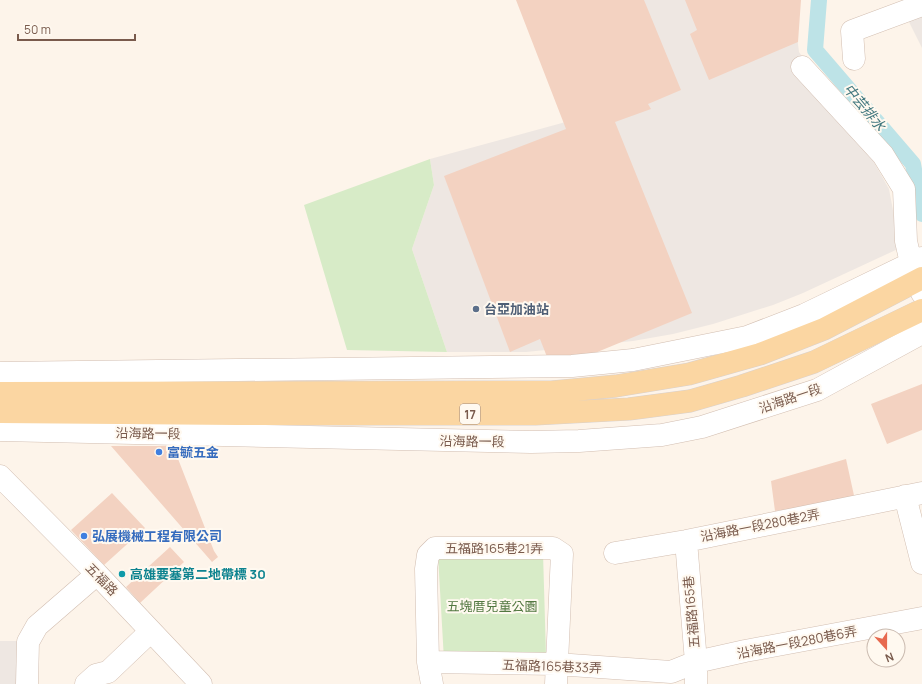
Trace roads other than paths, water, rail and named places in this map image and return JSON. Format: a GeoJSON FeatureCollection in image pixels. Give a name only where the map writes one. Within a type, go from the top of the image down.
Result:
{"type":"FeatureCollection","features":[{"type":"Feature","properties":{"kind":"main road","name":"17"},"geometry":{"type":"LineString","coordinates":[[0,393],[552,392],[616,386],[689,374],[760,354],[824,329],[919,274]]}},
{"type":"Feature","properties":{"kind":"main road","name":"沿海路一段"},"geometry":{"type":"LineString","coordinates":[[0,412],[535,414],[629,409],[690,401],[742,386],[814,362],[922,310]]}},
{"type":"Feature","properties":{"kind":"street"},"geometry":{"type":"LineString","coordinates":[[854,59],[852,31],[922,5]]}},
{"type":"Feature","properties":{"kind":"street"},"geometry":{"type":"LineString","coordinates":[[0,373],[572,366],[633,360],[747,337],[919,274],[906,241],[904,188],[883,155],[802,67]]}},
{"type":"Feature","properties":{"kind":"street","name":"沿海路一段"},"geometry":{"type":"LineString","coordinates":[[0,430],[531,442],[579,441],[662,435],[702,427],[817,390],[922,333]]}},
{"type":"Feature","properties":{"kind":"street","name":"五福路"},"geometry":{"type":"LineString","coordinates":[[0,476],[97,574],[201,684]]}},
{"type":"Feature","properties":{"kind":"street","name":"沿海路一段280巷2弄"},"geometry":{"type":"LineString","coordinates":[[615,553],[686,541],[914,494],[922,563]]}},
{"type":"Feature","properties":{"kind":"street","name":"五福路165巷"},"geometry":{"type":"LineString","coordinates":[[686,541],[696,662],[696,684]]}},
{"type":"Feature","properties":{"kind":"street","name":"五福路165巷21弄"},"geometry":{"type":"LineString","coordinates":[[428,662],[426,569],[428,555],[435,548],[553,548],[562,554],[556,674]]}},
{"type":"Feature","properties":{"kind":"street"},"geometry":{"type":"LineString","coordinates":[[27,684],[28,642],[37,626],[97,574]]}},
{"type":"Feature","properties":{"kind":"street","name":"沿海路一段280巷6弄"},"geometry":{"type":"LineString","coordinates":[[696,662],[745,651],[922,618]]}},
{"type":"Feature","properties":{"kind":"street"},"geometry":{"type":"LineString","coordinates":[[86,684],[96,675],[108,672],[151,631]]}},
{"type":"Feature","properties":{"kind":"street"},"geometry":{"type":"LineString","coordinates":[[428,662],[432,684]]}},
{"type":"Feature","properties":{"kind":"street","name":"五福路165巷33弄"},"geometry":{"type":"LineString","coordinates":[[428,662],[556,674],[671,672],[696,662]]}},
{"type":"Feature","properties":{"kind":"waterway","name":"中芸排水"},"geometry":{"type":"LineString","coordinates":[[819,0],[815,50],[913,164],[922,214]]}},
{"type":"Feature","properties":{"kind":"place","name":"台亞加油站"},"geometry":{"type":"Point","coordinates":[476,309]}},
{"type":"Feature","properties":{"kind":"place","name":"富毓五金"},"geometry":{"type":"Point","coordinates":[159,452]}},
{"type":"Feature","properties":{"kind":"place","name":"弘展機械工程有限公司"},"geometry":{"type":"Point","coordinates":[84,536]}},
{"type":"Feature","properties":{"kind":"place","name":"高雄要塞第二地帶標 30"},"geometry":{"type":"Point","coordinates":[122,574]}},
{"type":"Feature","properties":{"kind":"park label","name":"五塊厝兒童公園"},"geometry":{"type":"Point","coordinates":[492,606]}}]}
